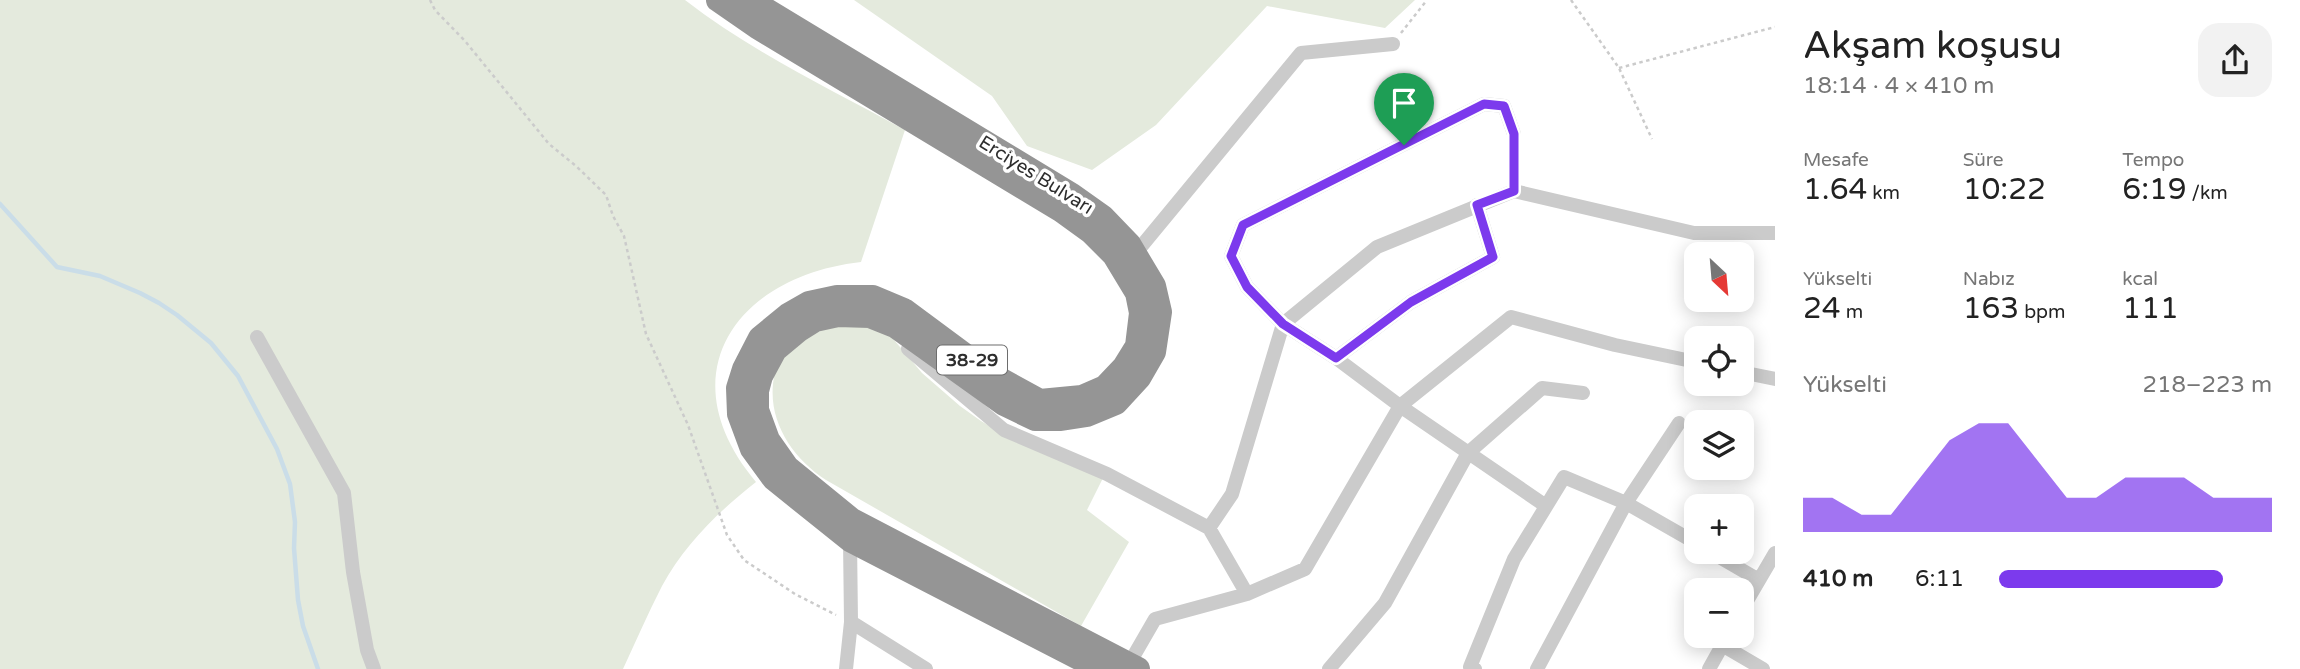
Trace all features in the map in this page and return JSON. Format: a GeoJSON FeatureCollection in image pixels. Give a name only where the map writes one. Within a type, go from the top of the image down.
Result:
{"type":"FeatureCollection","features":[{"type":"Feature","properties":{"kind":"highway","name":"Erciyes Bulvarı"},"geometry":{"type":"LineString","coordinates":[[718,0],[757,27],[1062,211],[1091,232],[1114,255],[1137,293],[1142,313],[1137,346],[1124,367],[1105,387],[1082,397],[1040,401],[1013,388],[904,310],[873,298],[837,297],[809,303],[788,315],[760,338],[744,369],[738,388],[739,414],[752,449],[774,479],[850,540],[1100,669]]}},
{"type":"Feature","properties":{"kind":"highway","name":"Erciyes Bulvarı"},"geometry":{"type":"LineString","coordinates":[[750,0],[1072,195],[1103,218],[1129,244],[1154,286],[1160,312],[1154,352],[1139,378],[1116,402],[1087,415],[1035,419],[1004,404],[895,326],[870,316],[815,320],[799,330],[775,350],[761,376],[757,391],[757,410],[768,440],[787,467],[852,520],[1134,667]]}},
{"type":"Feature","properties":{"kind":"street"},"geometry":{"type":"LineString","coordinates":[[1135,254],[1301,53],[1392,44]]}},
{"type":"Feature","properties":{"kind":"street"},"geometry":{"type":"LineString","coordinates":[[1514,191],[1514,134],[1504,106],[1484,104],[1243,225],[1231,256],[1247,287],[1283,324],[1336,358],[1399,406],[1546,506]]}},
{"type":"Feature","properties":{"kind":"street"},"geometry":{"type":"LineString","coordinates":[[1209,528],[1232,494],[1283,324],[1377,247],[1514,191],[1694,233],[1775,233]]}},
{"type":"Feature","properties":{"kind":"street"},"geometry":{"type":"LineString","coordinates":[[1336,358],[1411,302],[1493,257],[1477,205]]}},
{"type":"Feature","properties":{"kind":"street"},"geometry":{"type":"LineString","coordinates":[[1134,667],[1155,619],[1247,594],[1305,569],[1399,406],[1511,317],[1615,345],[1684,359]]}},
{"type":"Feature","properties":{"kind":"street"},"geometry":{"type":"LineString","coordinates":[[881,320],[900,341],[1004,430],[1107,474],[1209,528],[1247,594]]}},
{"type":"Feature","properties":{"kind":"street"},"geometry":{"type":"LineString","coordinates":[[257,337],[344,493],[353,572],[367,650],[374,669]]}},
{"type":"Feature","properties":{"kind":"street"},"geometry":{"type":"LineString","coordinates":[[1754,375],[1775,379]]}},
{"type":"Feature","properties":{"kind":"street"},"geometry":{"type":"LineString","coordinates":[[1329,669],[1385,603],[1468,453],[1542,388],[1583,393]]}},
{"type":"Feature","properties":{"kind":"street"},"geometry":{"type":"LineString","coordinates":[[1537,669],[1626,503],[1679,423]]}},
{"type":"Feature","properties":{"kind":"street"},"geometry":{"type":"LineString","coordinates":[[1475,669],[1470,667],[1514,559],[1564,477],[1626,503],[1684,536]]}},
{"type":"Feature","properties":{"kind":"street"},"geometry":{"type":"LineString","coordinates":[[846,669],[851,622],[850,540]]}},
{"type":"Feature","properties":{"kind":"street"},"geometry":{"type":"LineString","coordinates":[[1754,589],[1775,553]]}},
{"type":"Feature","properties":{"kind":"street"},"geometry":{"type":"LineString","coordinates":[[1731,564],[1759,580]]}},
{"type":"Feature","properties":{"kind":"street"},"geometry":{"type":"LineString","coordinates":[[851,622],[926,669]]}},
{"type":"Feature","properties":{"kind":"street"},"geometry":{"type":"LineString","coordinates":[[1709,669],[1721,648]]}},
{"type":"Feature","properties":{"kind":"street"},"geometry":{"type":"LineString","coordinates":[[1735,648],[1763,669]]}},
{"type":"Feature","properties":{"kind":"path"},"geometry":{"type":"LineString","coordinates":[[430,0],[435,10],[465,41],[549,144],[606,195],[624,236],[646,334],[688,425],[727,535],[744,560],[795,594],[851,622]]}},
{"type":"Feature","properties":{"kind":"path"},"geometry":{"type":"LineString","coordinates":[[1392,44],[1427,0]]}},
{"type":"Feature","properties":{"kind":"path"},"geometry":{"type":"LineString","coordinates":[[1571,0],[1619,68],[1652,139]]}},
{"type":"Feature","properties":{"kind":"path"},"geometry":{"type":"LineString","coordinates":[[1619,68],[1775,27]]}},
{"type":"Feature","properties":{"kind":"shaded area"},"geometry":{"type":"Polygon","coordinates":[[[0,0],[685,0],[764,53],[905,130],[861,262],[817,271],[779,287],[749,310],[728,337],[717,369],[717,404],[730,442],[756,482],[716,517],[681,556],[662,586],[623,669],[0,669],[0,0]]]}},
{"type":"Feature","properties":{"kind":"shaded area"},"geometry":{"type":"Polygon","coordinates":[[[854,0],[1415,0],[1385,28],[1267,6],[1156,125],[1092,170],[1027,146],[992,96],[854,0]]]}},
{"type":"Feature","properties":{"kind":"shaded area"},"geometry":{"type":"Polygon","coordinates":[[[853,321],[889,334],[922,373],[981,421],[1003,434],[1103,478],[1087,510],[1129,542],[1081,626],[826,480],[794,451],[775,413],[773,384],[778,362],[822,328],[853,321]]]}},
{"type":"Feature","properties":{"kind":"waterway"},"geometry":{"type":"LineString","coordinates":[[0,204],[57,267],[100,276],[159,303],[211,343],[238,376],[277,449],[290,484],[295,522],[298,600],[303,626],[318,669]]}},
{"type":"Feature","properties":{"kind":"route"},"geometry":{"type":"LineString","coordinates":[[1484,104],[1504,106],[1514,134],[1514,191],[1477,205],[1493,257],[1411,302],[1336,358],[1283,324],[1247,287],[1231,256],[1243,225],[1404,145],[1484,104]]}}]}
